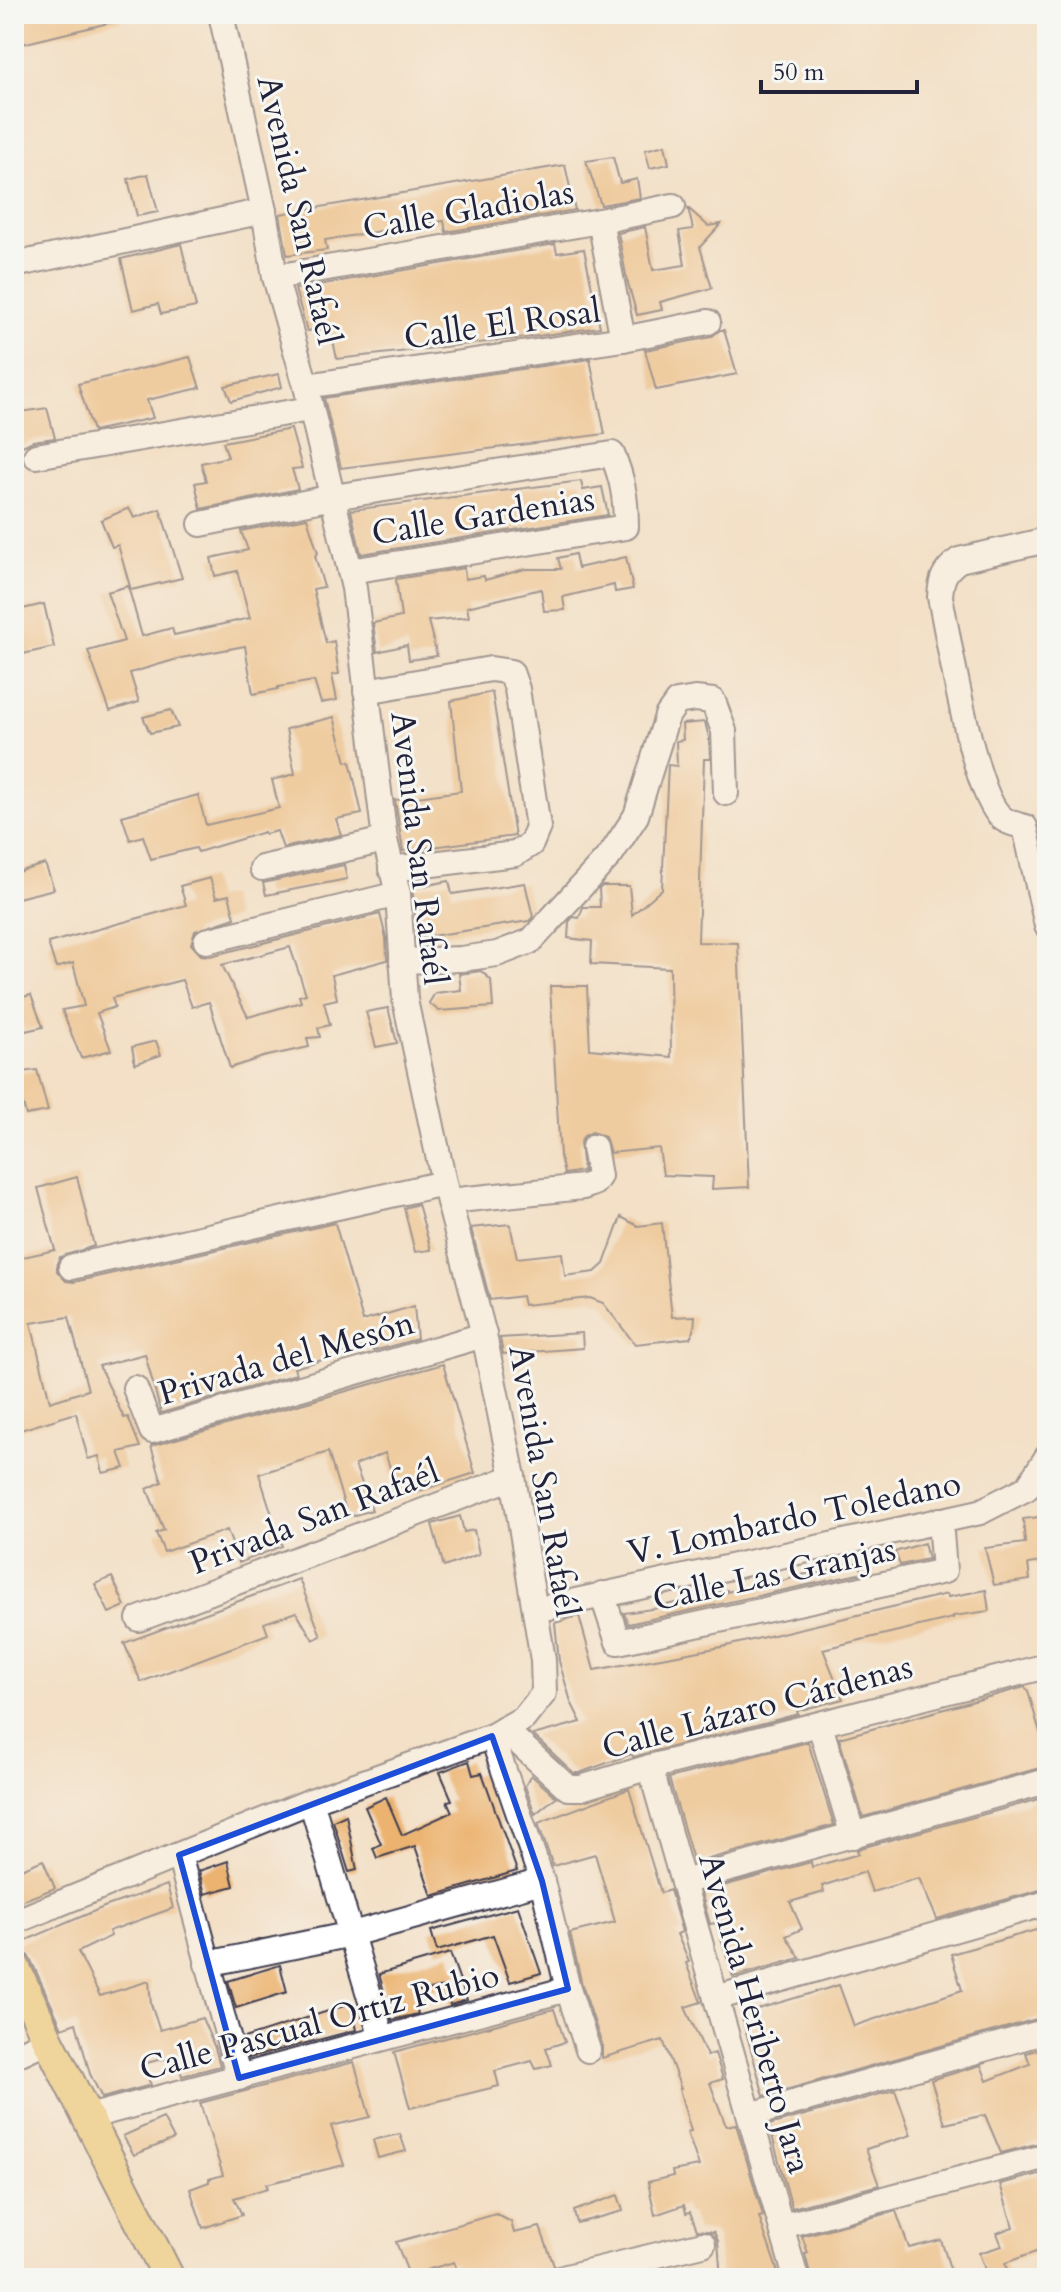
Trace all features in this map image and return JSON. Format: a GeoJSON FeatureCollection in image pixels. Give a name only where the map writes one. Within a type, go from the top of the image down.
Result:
{"type":"FeatureCollection","features":[{"type":"Feature","properties":{"kind":"main road"},"geometry":{"type":"LineString","coordinates":[[14,1966],[48,2040],[169,2278]]}},
{"type":"Feature","properties":{"kind":"street","name":"Avenida San Rafaél"},"geometry":{"type":"LineString","coordinates":[[221,14],[264,211],[275,277],[350,571],[385,840],[398,894],[405,1000],[446,1192],[484,1335],[513,1477],[535,1610],[543,1660],[544,1693],[524,1718],[498,1733]]}},
{"type":"Feature","properties":{"kind":"street","name":"Calle Gladiolas"},"geometry":{"type":"LineString","coordinates":[[275,277],[673,206]]}},
{"type":"Feature","properties":{"kind":"street"},"geometry":{"type":"LineString","coordinates":[[14,265],[264,211]]}},
{"type":"Feature","properties":{"kind":"street"},"geometry":{"type":"LineString","coordinates":[[600,221],[623,339]]}},
{"type":"Feature","properties":{"kind":"street","name":"Calle El Rosal"},"geometry":{"type":"LineString","coordinates":[[36,456],[308,398],[708,322]]}},
{"type":"Feature","properties":{"kind":"street","name":"Calle Gardenias"},"geometry":{"type":"LineString","coordinates":[[333,497],[612,454],[625,495],[626,527],[350,571]]}},
{"type":"Feature","properties":{"kind":"street"},"geometry":{"type":"LineString","coordinates":[[201,524],[333,497]]}},
{"type":"Feature","properties":{"kind":"street"},"geometry":{"type":"LineString","coordinates":[[1047,540],[972,556],[948,568],[941,579],[940,597],[979,779],[1003,819],[1025,827],[1047,926]]}},
{"type":"Feature","properties":{"kind":"street"},"geometry":{"type":"LineString","coordinates":[[366,691],[491,669],[511,672],[517,689],[538,827],[531,844],[515,854],[391,869]]}},
{"type":"Feature","properties":{"kind":"street"},"geometry":{"type":"LineString","coordinates":[[402,961],[473,958],[497,954],[531,941],[611,854],[636,816],[667,716],[677,702],[695,699],[713,701],[724,731],[726,793]]}},
{"type":"Feature","properties":{"kind":"street"},"geometry":{"type":"LineString","coordinates":[[262,868],[385,840]]}},
{"type":"Feature","properties":{"kind":"street"},"geometry":{"type":"LineString","coordinates":[[206,941],[398,894]]}},
{"type":"Feature","properties":{"kind":"street"},"geometry":{"type":"LineString","coordinates":[[71,1267],[446,1192],[583,1187],[594,1183],[599,1176],[594,1147]]}},
{"type":"Feature","properties":{"kind":"street","name":"Privada del Mesón"},"geometry":{"type":"LineString","coordinates":[[135,1388],[152,1431],[484,1335]]}},
{"type":"Feature","properties":{"kind":"street","name":"V. Lombardo Toledano"},"geometry":{"type":"LineString","coordinates":[[535,1610],[980,1512],[1027,1488],[1047,1457]]}},
{"type":"Feature","properties":{"kind":"street","name":"Privada San Rafaél"},"geometry":{"type":"LineString","coordinates":[[139,1619],[513,1477]]}},
{"type":"Feature","properties":{"kind":"street","name":"Calle Las Granjas"},"geometry":{"type":"LineString","coordinates":[[602,1594],[618,1642],[944,1571],[940,1520]]}},
{"type":"Feature","properties":{"kind":"street","name":"Calle Lázaro Cárdenas"},"geometry":{"type":"LineString","coordinates":[[498,1733],[568,1788],[581,1788],[650,1767],[1047,1667]]}},
{"type":"Feature","properties":{"kind":"street"},"geometry":{"type":"LineString","coordinates":[[820,1725],[853,1836]]}},
{"type":"Feature","properties":{"kind":"street"},"geometry":{"type":"LineString","coordinates":[[14,1922],[311,1801],[498,1733],[542,1881],[568,1989],[588,2050]]}},
{"type":"Feature","properties":{"kind":"street","name":"Avenida Heriberto Jara"},"geometry":{"type":"LineString","coordinates":[[650,1767],[796,2278]]}},
{"type":"Feature","properties":{"kind":"street"},"geometry":{"type":"LineString","coordinates":[[683,1882],[1047,1781]]}},
{"type":"Feature","properties":{"kind":"street"},"geometry":{"type":"LineString","coordinates":[[311,1801],[382,2038]]}},
{"type":"Feature","properties":{"kind":"street"},"geometry":{"type":"LineString","coordinates":[[179,1855],[239,2078]]}},
{"type":"Feature","properties":{"kind":"street"},"geometry":{"type":"LineString","coordinates":[[207,1964],[352,1934],[542,1881]]}},
{"type":"Feature","properties":{"kind":"street"},"geometry":{"type":"LineString","coordinates":[[716,1998],[1047,1903]]}},
{"type":"Feature","properties":{"kind":"street","name":"Calle Pascual Ortiz Rubio"},"geometry":{"type":"LineString","coordinates":[[88,2117],[568,1989]]}},
{"type":"Feature","properties":{"kind":"street"},"geometry":{"type":"LineString","coordinates":[[750,2115],[1047,2031]]}},
{"type":"Feature","properties":{"kind":"street"},"geometry":{"type":"LineString","coordinates":[[14,2056],[48,2040]]}},
{"type":"Feature","properties":{"kind":"street"},"geometry":{"type":"LineString","coordinates":[[782,2226],[1047,2156]]}},
{"type":"Feature","properties":{"kind":"street"},"geometry":{"type":"LineString","coordinates":[[562,2278],[703,2244]]}},
{"type":"Feature","properties":{"kind":"highlighted area"},"geometry":{"type":"Polygon","coordinates":[[[492,1736],[542,1881],[568,1989],[239,2078],[179,1855],[492,1736]]]}},
{"type":"Feature","properties":{"kind":"building"},"geometry":{"type":"Polygon","coordinates":[[[14,14],[120,14],[121,20],[14,46],[14,14]]]}},
{"type":"Feature","properties":{"kind":"building"},"geometry":{"type":"Polygon","coordinates":[[[665,145],[669,164],[650,168],[645,150],[665,145]]]}},
{"type":"Feature","properties":{"kind":"building"},"geometry":{"type":"Polygon","coordinates":[[[613,157],[620,183],[637,179],[640,198],[601,205],[586,161],[613,157]]]}},
{"type":"Feature","properties":{"kind":"building"},"geometry":{"type":"Polygon","coordinates":[[[565,165],[575,210],[446,232],[444,221],[325,240],[327,250],[287,255],[280,214],[565,165]]]}},
{"type":"Feature","properties":{"kind":"building"},"geometry":{"type":"Polygon","coordinates":[[[148,174],[158,212],[137,216],[128,179],[148,174]]]}},
{"type":"Feature","properties":{"kind":"building"},"geometry":{"type":"Polygon","coordinates":[[[688,208],[708,226],[721,224],[700,247],[712,288],[660,302],[662,310],[637,315],[618,233],[645,227],[653,270],[685,265],[679,231],[693,229],[688,208]]]}},
{"type":"Feature","properties":{"kind":"building"},"geometry":{"type":"Polygon","coordinates":[[[181,244],[196,307],[161,314],[158,304],[133,310],[121,259],[181,244]]]}},
{"type":"Feature","properties":{"kind":"building"},"geometry":{"type":"Polygon","coordinates":[[[555,244],[557,253],[584,249],[600,327],[337,359],[330,327],[307,331],[295,289],[555,244]]]}},
{"type":"Feature","properties":{"kind":"building"},"geometry":{"type":"Polygon","coordinates":[[[724,330],[737,374],[656,390],[645,350],[711,337],[724,330]]]}},
{"type":"Feature","properties":{"kind":"building"},"geometry":{"type":"Polygon","coordinates":[[[190,357],[200,388],[147,400],[153,418],[93,431],[78,384],[190,357]]]}},
{"type":"Feature","properties":{"kind":"building"},"geometry":{"type":"Polygon","coordinates":[[[590,359],[605,434],[341,468],[324,398],[590,359]]]}},
{"type":"Feature","properties":{"kind":"building"},"geometry":{"type":"Polygon","coordinates":[[[279,374],[282,387],[231,401],[225,386],[279,374]]]}},
{"type":"Feature","properties":{"kind":"building"},"geometry":{"type":"Polygon","coordinates":[[[47,408],[55,438],[33,441],[14,450],[14,413],[47,408]]]}},
{"type":"Feature","properties":{"kind":"building"},"geometry":{"type":"Polygon","coordinates":[[[291,429],[302,468],[292,469],[298,489],[201,509],[195,483],[206,481],[201,463],[228,457],[223,442],[291,429]]]}},
{"type":"Feature","properties":{"kind":"building"},"geometry":{"type":"Polygon","coordinates":[[[581,481],[583,490],[602,487],[608,515],[361,554],[351,510],[581,481]]]}},
{"type":"Feature","properties":{"kind":"building"},"geometry":{"type":"Polygon","coordinates":[[[129,508],[134,518],[160,509],[182,578],[131,590],[118,545],[112,547],[101,520],[129,508]]]}},
{"type":"Feature","properties":{"kind":"building"},"geometry":{"type":"Polygon","coordinates":[[[307,518],[324,587],[313,589],[326,643],[334,641],[339,674],[332,675],[337,700],[321,703],[314,681],[253,694],[245,646],[181,658],[130,673],[139,702],[110,711],[88,651],[124,641],[107,592],[128,586],[142,636],[172,628],[174,635],[250,618],[237,571],[215,576],[211,558],[248,550],[241,531],[307,518]]]}},
{"type":"Feature","properties":{"kind":"building"},"geometry":{"type":"Polygon","coordinates":[[[575,554],[578,568],[626,557],[633,589],[615,592],[614,585],[563,597],[565,610],[544,611],[541,589],[467,607],[469,617],[428,621],[437,656],[409,660],[407,645],[377,652],[373,623],[401,617],[396,579],[464,568],[465,579],[484,576],[485,580],[525,569],[561,569],[558,558],[575,554]]]}},
{"type":"Feature","properties":{"kind":"building"},"geometry":{"type":"Polygon","coordinates":[[[44,604],[54,647],[23,654],[14,611],[44,604]]]}},
{"type":"Feature","properties":{"kind":"building"},"geometry":{"type":"Polygon","coordinates":[[[492,692],[515,836],[403,851],[395,800],[461,791],[451,701],[492,692]]]}},
{"type":"Feature","properties":{"kind":"building"},"geometry":{"type":"Polygon","coordinates":[[[171,710],[178,727],[150,733],[143,717],[171,710]]]}},
{"type":"Feature","properties":{"kind":"building"},"geometry":{"type":"Polygon","coordinates":[[[334,717],[346,762],[350,761],[362,814],[336,819],[341,835],[283,848],[277,831],[264,832],[198,852],[196,848],[151,859],[143,836],[130,840],[122,816],[198,795],[206,825],[279,808],[272,780],[295,774],[286,729],[334,717]]]}},
{"type":"Feature","properties":{"kind":"building"},"geometry":{"type":"Polygon","coordinates":[[[705,722],[710,759],[704,759],[698,942],[738,943],[749,1187],[712,1189],[713,1177],[663,1175],[659,1148],[610,1153],[605,1137],[592,1132],[584,1136],[580,1143],[583,1171],[564,1174],[560,1156],[550,986],[587,986],[590,1049],[671,1057],[670,968],[591,964],[592,941],[568,938],[569,922],[573,917],[579,918],[583,907],[600,907],[599,889],[602,886],[629,886],[632,915],[662,889],[668,765],[677,766],[676,741],[683,740],[682,724],[705,722]]]}},
{"type":"Feature","properties":{"kind":"building"},"geometry":{"type":"Polygon","coordinates":[[[45,864],[54,889],[14,899],[14,873],[45,864]]]}},
{"type":"Feature","properties":{"kind":"building"},"geometry":{"type":"Polygon","coordinates":[[[344,865],[347,879],[266,895],[263,883],[344,865]]]}},
{"type":"Feature","properties":{"kind":"building"},"geometry":{"type":"Polygon","coordinates":[[[210,878],[216,898],[229,895],[235,918],[195,931],[191,944],[201,955],[210,956],[380,914],[387,960],[332,975],[337,999],[324,1002],[330,1025],[318,1028],[320,1037],[307,1038],[309,1047],[230,1068],[209,1002],[192,1007],[182,980],[112,998],[115,1007],[97,1013],[111,1050],[81,1058],[62,1010],[84,1006],[73,963],[56,968],[48,943],[186,905],[180,886],[210,878]],[[290,947],[222,965],[248,1017],[301,1002],[299,996],[306,994],[290,947]]]}},
{"type":"Feature","properties":{"kind":"building"},"geometry":{"type":"Polygon","coordinates":[[[449,881],[452,894],[525,883],[533,917],[529,921],[418,938],[412,888],[449,881]]]}},
{"type":"Feature","properties":{"kind":"building"},"geometry":{"type":"Polygon","coordinates":[[[481,971],[491,980],[493,1007],[439,1011],[429,1003],[435,993],[461,990],[459,974],[481,971]]]}},
{"type":"Feature","properties":{"kind":"building"},"geometry":{"type":"Polygon","coordinates":[[[31,995],[43,1027],[25,1031],[14,1007],[14,999],[31,995]]]}},
{"type":"Feature","properties":{"kind":"building"},"geometry":{"type":"Polygon","coordinates":[[[388,1008],[397,1043],[376,1047],[366,1012],[388,1008]]]}},
{"type":"Feature","properties":{"kind":"building"},"geometry":{"type":"Polygon","coordinates":[[[156,1041],[161,1055],[135,1064],[132,1047],[156,1041]]]}},
{"type":"Feature","properties":{"kind":"building"},"geometry":{"type":"Polygon","coordinates":[[[37,1070],[48,1111],[26,1115],[14,1073],[37,1070]]]}},
{"type":"Feature","properties":{"kind":"building"},"geometry":{"type":"Polygon","coordinates":[[[77,1177],[94,1246],[60,1257],[57,1271],[66,1281],[74,1282],[335,1223],[363,1321],[414,1306],[417,1339],[373,1351],[371,1346],[294,1368],[296,1374],[161,1413],[145,1354],[99,1366],[124,1418],[128,1417],[140,1447],[119,1452],[125,1468],[103,1473],[99,1456],[88,1459],[76,1413],[14,1432],[14,1259],[55,1250],[38,1188],[77,1177]],[[69,1317],[31,1323],[50,1402],[88,1390],[69,1317]]]}},
{"type":"Feature","properties":{"kind":"building"},"geometry":{"type":"Polygon","coordinates":[[[418,1204],[431,1250],[415,1252],[404,1208],[418,1204]]]}},
{"type":"Feature","properties":{"kind":"building"},"geometry":{"type":"Polygon","coordinates":[[[621,1217],[638,1226],[662,1223],[672,1317],[695,1316],[690,1338],[635,1344],[603,1303],[590,1298],[524,1305],[522,1296],[490,1300],[471,1228],[510,1224],[517,1258],[562,1253],[565,1276],[595,1272],[604,1264],[621,1217]]]}},
{"type":"Feature","properties":{"kind":"building"},"geometry":{"type":"Polygon","coordinates":[[[582,1333],[583,1348],[503,1354],[500,1338],[582,1333]]]}},
{"type":"Feature","properties":{"kind":"building"},"geometry":{"type":"Polygon","coordinates":[[[443,1364],[475,1473],[400,1497],[385,1453],[355,1465],[372,1510],[348,1517],[328,1452],[259,1474],[282,1546],[239,1563],[227,1530],[164,1552],[156,1533],[164,1530],[147,1489],[162,1482],[151,1446],[443,1364]]]}},
{"type":"Feature","properties":{"kind":"building"},"geometry":{"type":"Polygon","coordinates":[[[460,1516],[464,1532],[474,1530],[479,1554],[444,1567],[432,1524],[460,1516]]]}},
{"type":"Feature","properties":{"kind":"building"},"geometry":{"type":"Polygon","coordinates":[[[1047,1516],[1047,1561],[1028,1564],[1030,1580],[994,1585],[985,1548],[1025,1543],[1023,1519],[1047,1516]]]}},
{"type":"Feature","properties":{"kind":"building"},"geometry":{"type":"Polygon","coordinates":[[[924,1543],[928,1559],[900,1565],[895,1552],[924,1543]]]}},
{"type":"Feature","properties":{"kind":"building"},"geometry":{"type":"Polygon","coordinates":[[[859,1562],[863,1573],[628,1624],[624,1613],[666,1607],[708,1596],[707,1593],[727,1592],[771,1581],[772,1584],[809,1573],[810,1576],[859,1562]]]}},
{"type":"Feature","properties":{"kind":"building"},"geometry":{"type":"Polygon","coordinates":[[[112,1577],[125,1606],[109,1613],[95,1584],[112,1577]]]}},
{"type":"Feature","properties":{"kind":"building"},"geometry":{"type":"Polygon","coordinates":[[[299,1579],[321,1636],[313,1640],[296,1612],[264,1623],[268,1634],[141,1682],[124,1643],[299,1579]]]}},
{"type":"Feature","properties":{"kind":"building"},"geometry":{"type":"Polygon","coordinates":[[[986,1590],[989,1611],[953,1616],[823,1649],[843,1699],[797,1711],[798,1714],[633,1757],[632,1754],[579,1773],[574,1773],[533,1735],[581,1722],[571,1702],[559,1661],[555,1623],[579,1616],[594,1670],[722,1647],[947,1594],[948,1597],[986,1590]]]}},
{"type":"Feature","properties":{"kind":"building"},"geometry":{"type":"Polygon","coordinates":[[[1025,1687],[1047,1757],[1047,1766],[863,1817],[839,1738],[1025,1687]]]}},
{"type":"Feature","properties":{"kind":"building"},"geometry":{"type":"Polygon","coordinates":[[[808,1742],[834,1825],[694,1863],[669,1778],[808,1742]]]}},
{"type":"Feature","properties":{"kind":"building"},"geometry":{"type":"Polygon","coordinates":[[[469,1761],[473,1775],[482,1773],[517,1871],[432,1896],[415,1846],[377,1858],[373,1848],[381,1844],[365,1807],[386,1797],[402,1835],[452,1812],[447,1801],[452,1800],[440,1772],[469,1761]]]}},
{"type":"Feature","properties":{"kind":"building"},"geometry":{"type":"Polygon","coordinates":[[[531,1775],[556,1797],[535,1814],[525,1786],[531,1775]]]}},
{"type":"Feature","properties":{"kind":"building"},"geometry":{"type":"Polygon","coordinates":[[[629,1789],[661,1893],[670,1890],[682,1932],[677,1934],[701,2002],[685,2007],[707,2056],[715,2053],[723,2079],[710,2083],[726,2126],[736,2124],[763,2216],[759,2217],[780,2278],[721,2278],[718,2241],[714,2232],[697,2230],[684,2205],[655,2215],[648,2182],[673,2176],[672,2171],[699,2166],[687,2132],[691,2131],[681,2089],[663,2040],[602,2058],[602,2045],[582,1985],[570,1933],[615,1922],[595,1854],[553,1866],[538,1823],[629,1789]]]}},
{"type":"Feature","properties":{"kind":"building"},"geometry":{"type":"Polygon","coordinates":[[[1047,1797],[1047,1888],[937,1919],[919,1878],[872,1892],[865,1872],[822,1886],[824,1892],[790,1902],[802,1929],[786,1936],[800,1958],[733,1977],[716,1923],[710,1924],[701,1892],[811,1862],[812,1867],[859,1854],[857,1850],[861,1848],[1047,1797]]]}},
{"type":"Feature","properties":{"kind":"building"},"geometry":{"type":"Polygon","coordinates":[[[346,1815],[357,1870],[349,1872],[333,1821],[346,1815]]]}},
{"type":"Feature","properties":{"kind":"building"},"geometry":{"type":"Polygon","coordinates":[[[43,1860],[55,1888],[14,1904],[14,1872],[43,1860]]]}},
{"type":"Feature","properties":{"kind":"building"},"geometry":{"type":"Polygon","coordinates":[[[228,1861],[234,1886],[205,1894],[199,1871],[228,1861]]]}},
{"type":"Feature","properties":{"kind":"building"},"geometry":{"type":"Polygon","coordinates":[[[167,1885],[173,1908],[109,1931],[111,1936],[78,1952],[100,1996],[149,1981],[151,2004],[160,2030],[202,2018],[220,2066],[182,2076],[176,2056],[142,2064],[151,2085],[102,2098],[90,2074],[76,2023],[62,2028],[30,1958],[17,1944],[104,1907],[167,1885]]]}},
{"type":"Feature","properties":{"kind":"building"},"geometry":{"type":"Polygon","coordinates":[[[518,1907],[541,1973],[510,1982],[493,1935],[437,1951],[431,1931],[518,1907]]]}},
{"type":"Feature","properties":{"kind":"building"},"geometry":{"type":"Polygon","coordinates":[[[1047,1927],[1047,2016],[764,2096],[741,2014],[839,1985],[854,2026],[962,1990],[951,1954],[1047,1927]]]}},
{"type":"Feature","properties":{"kind":"building"},"geometry":{"type":"Polygon","coordinates":[[[450,1953],[467,2000],[450,2005],[446,1987],[413,1992],[418,2014],[392,2020],[379,1974],[450,1953]]]}},
{"type":"Feature","properties":{"kind":"building"},"geometry":{"type":"Polygon","coordinates":[[[280,1965],[287,1992],[236,2008],[228,1981],[280,1965]]]}},
{"type":"Feature","properties":{"kind":"building"},"geometry":{"type":"Polygon","coordinates":[[[350,2004],[356,2030],[249,2058],[244,2038],[350,2004]]]}},
{"type":"Feature","properties":{"kind":"building"},"geometry":{"type":"Polygon","coordinates":[[[554,2009],[565,2042],[546,2048],[552,2065],[536,2069],[532,2061],[495,2071],[499,2086],[410,2108],[394,2052],[554,2009]]]}},
{"type":"Feature","properties":{"kind":"building"},"geometry":{"type":"Polygon","coordinates":[[[1047,2047],[1047,2141],[1001,2153],[985,2115],[945,2124],[931,2080],[981,2065],[987,2081],[1030,2064],[1026,2053],[1047,2047]]]}},
{"type":"Feature","properties":{"kind":"building"},"geometry":{"type":"Polygon","coordinates":[[[354,2062],[370,2117],[331,2126],[344,2165],[266,2184],[268,2188],[234,2198],[242,2215],[203,2228],[190,2189],[223,2175],[200,2103],[354,2062]]]}},
{"type":"Feature","properties":{"kind":"building"},"geometry":{"type":"Polygon","coordinates":[[[895,2090],[911,2135],[866,2149],[879,2185],[792,2208],[769,2125],[895,2090]]]}},
{"type":"Feature","properties":{"kind":"building"},"geometry":{"type":"Polygon","coordinates":[[[163,2118],[174,2139],[134,2155],[123,2136],[163,2118]]]}},
{"type":"Feature","properties":{"kind":"building"},"geometry":{"type":"Polygon","coordinates":[[[400,2134],[406,2151],[378,2158],[373,2140],[400,2134]]]}},
{"type":"Feature","properties":{"kind":"building"},"geometry":{"type":"Polygon","coordinates":[[[1047,2172],[1047,2248],[1005,2263],[1010,2278],[988,2278],[979,2253],[1002,2246],[997,2233],[1013,2227],[1000,2184],[1047,2172]]]}},
{"type":"Feature","properties":{"kind":"building"},"geometry":{"type":"Polygon","coordinates":[[[618,2195],[623,2211],[577,2223],[574,2211],[618,2195]]]}},
{"type":"Feature","properties":{"kind":"building"},"geometry":{"type":"Polygon","coordinates":[[[896,2211],[909,2248],[941,2240],[953,2278],[811,2278],[802,2236],[896,2211]]]}},
{"type":"Feature","properties":{"kind":"building"},"geometry":{"type":"Polygon","coordinates":[[[496,2214],[511,2222],[514,2233],[540,2227],[554,2266],[547,2277],[460,2278],[454,2262],[409,2275],[396,2242],[496,2214]]]}}]}
